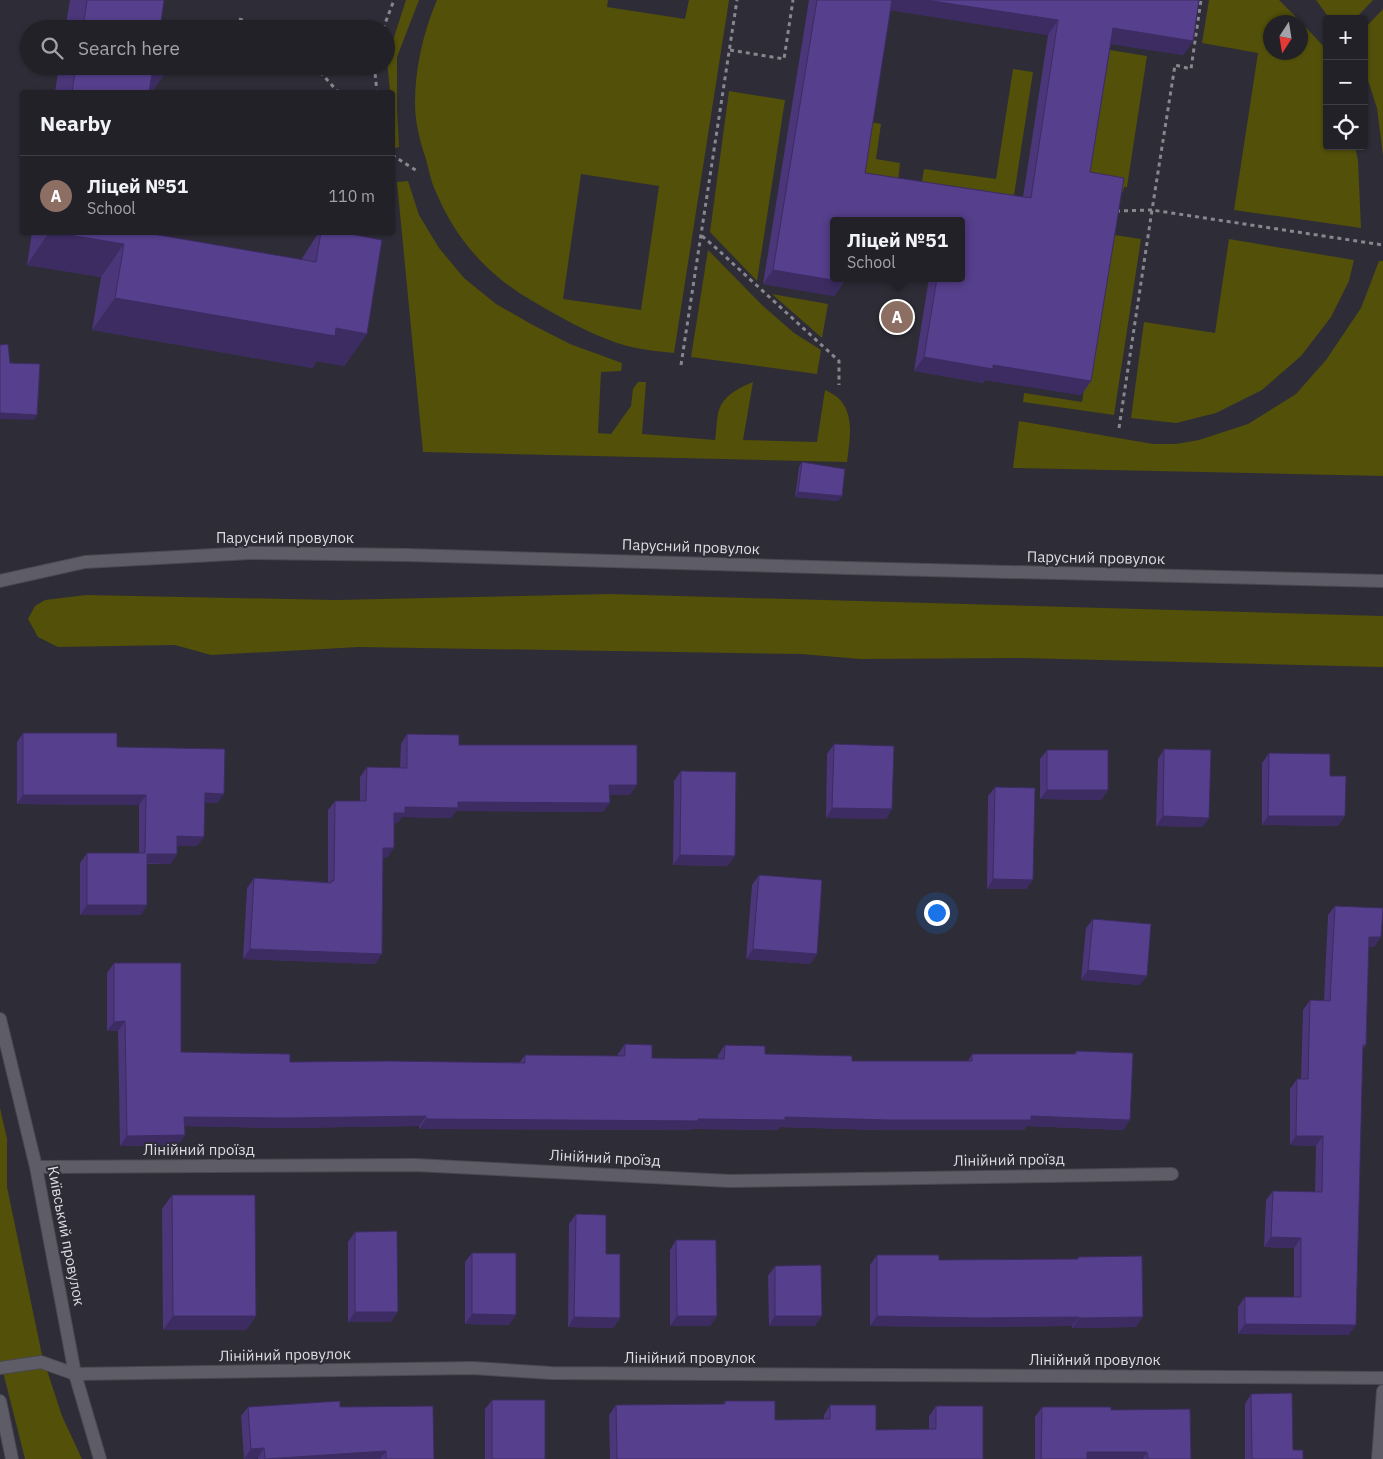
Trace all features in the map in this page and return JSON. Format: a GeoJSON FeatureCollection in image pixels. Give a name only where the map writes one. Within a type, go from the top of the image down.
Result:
{"type":"FeatureCollection","features":[{"type":"Feature","properties":{"kind":"street","name":"Парусний провулок"},"geometry":{"type":"LineString","coordinates":[[0,581],[85,562],[250,553],[398,555],[1383,581]]}},
{"type":"Feature","properties":{"kind":"street","name":"Київський провулок"},"geometry":{"type":"LineString","coordinates":[[0,1019],[36,1167],[75,1374],[100,1459]]}},
{"type":"Feature","properties":{"kind":"street","name":"Лінійний проїзд"},"geometry":{"type":"LineString","coordinates":[[36,1167],[415,1165],[730,1181],[1172,1174]]}},
{"type":"Feature","properties":{"kind":"street","name":"Лінійний провулок"},"geometry":{"type":"LineString","coordinates":[[0,1368],[41,1362],[75,1374],[473,1368],[551,1374],[1383,1378]]}},
{"type":"Feature","properties":{"kind":"street"},"geometry":{"type":"LineString","coordinates":[[1378,1459],[1383,1391]]}},
{"type":"Feature","properties":{"kind":"street"},"geometry":{"type":"LineString","coordinates":[[0,1401],[12,1459]]}},
{"type":"Feature","properties":{"kind":"path"},"geometry":{"type":"LineString","coordinates":[[386,20],[394,0]]}},
{"type":"Feature","properties":{"kind":"path"},"geometry":{"type":"LineString","coordinates":[[681,365],[737,0]]}},
{"type":"Feature","properties":{"kind":"path"},"geometry":{"type":"LineString","coordinates":[[730,50],[784,59],[793,0]]}},
{"type":"Feature","properties":{"kind":"path"},"geometry":{"type":"LineString","coordinates":[[1119,428],[1175,65],[1191,68],[1201,0]]}},
{"type":"Feature","properties":{"kind":"path"},"geometry":{"type":"LineString","coordinates":[[324,75],[336,90]]}},
{"type":"Feature","properties":{"kind":"path"},"geometry":{"type":"LineString","coordinates":[[375,75],[377,90]]}},
{"type":"Feature","properties":{"kind":"path"},"geometry":{"type":"LineString","coordinates":[[395,156],[417,171]]}},
{"type":"Feature","properties":{"kind":"path"},"geometry":{"type":"LineString","coordinates":[[1111,211],[1152,210],[1383,245]]}},
{"type":"Feature","properties":{"kind":"path"},"geometry":{"type":"LineString","coordinates":[[701,235],[839,361],[838,385]]}},
{"type":"Feature","properties":{"kind":"shaded area"},"geometry":{"type":"Polygon","coordinates":[[[406,0],[419,0],[397,57],[399,147],[395,148],[395,90],[390,90],[388,75],[395,75],[395,34],[406,0]]]}},
{"type":"Feature","properties":{"kind":"shaded area"},"geometry":{"type":"Polygon","coordinates":[[[437,0],[608,0],[607,7],[685,19],[689,0],[729,0],[674,353],[636,348],[615,342],[594,334],[526,297],[488,268],[470,249],[454,227],[441,204],[431,180],[416,118],[415,91],[418,64],[437,0]],[[581,174],[563,299],[641,310],[659,186],[581,174]]]}},
{"type":"Feature","properties":{"kind":"shaded area"},"geometry":{"type":"Polygon","coordinates":[[[1209,0],[1279,0],[1294,15],[1263,15],[1263,60],[1308,60],[1308,30],[1323,46],[1323,150],[1356,150],[1361,228],[1234,210],[1258,53],[1202,43],[1209,0]]]}},
{"type":"Feature","properties":{"kind":"shaded area"},"geometry":{"type":"Polygon","coordinates":[[[1316,0],[1373,0],[1359,15],[1327,15],[1316,0]]]}},
{"type":"Feature","properties":{"kind":"shaded area"},"geometry":{"type":"Polygon","coordinates":[[[1383,9],[1383,155],[1377,108],[1368,80],[1368,25],[1383,9]]]}},
{"type":"Feature","properties":{"kind":"shaded area"},"geometry":{"type":"Polygon","coordinates":[[[1104,49],[1147,56],[1127,187],[1124,187],[1123,192],[1084,181],[1104,49]]]}},
{"type":"Feature","properties":{"kind":"shaded area"},"geometry":{"type":"Polygon","coordinates":[[[1013,69],[1033,72],[1012,208],[920,194],[924,169],[996,179],[1013,69]]]}},
{"type":"Feature","properties":{"kind":"shaded area"},"geometry":{"type":"Polygon","coordinates":[[[729,91],[785,100],[757,281],[710,232],[729,91]]]}},
{"type":"Feature","properties":{"kind":"shaded area"},"geometry":{"type":"Polygon","coordinates":[[[865,121],[881,124],[876,159],[900,163],[897,190],[856,185],[865,121]]]}},
{"type":"Feature","properties":{"kind":"shaded area"},"geometry":{"type":"Polygon","coordinates":[[[408,181],[419,215],[439,248],[464,278],[496,304],[531,324],[570,344],[622,363],[621,371],[601,372],[598,433],[611,434],[631,406],[633,389],[638,382],[646,382],[642,434],[715,440],[717,417],[721,405],[739,388],[753,382],[743,440],[817,442],[825,390],[839,399],[848,415],[850,439],[847,462],[423,452],[397,182],[408,181]]]}},
{"type":"Feature","properties":{"kind":"shaded area"},"geometry":{"type":"Polygon","coordinates":[[[1108,234],[1141,239],[1114,415],[1023,402],[1024,393],[1082,402],[1108,234]]]}},
{"type":"Feature","properties":{"kind":"shaded area"},"geometry":{"type":"Polygon","coordinates":[[[1229,239],[1354,260],[1349,281],[1331,317],[1301,356],[1262,390],[1216,413],[1176,423],[1131,418],[1144,322],[1215,333],[1229,239]]]}},
{"type":"Feature","properties":{"kind":"shaded area"},"geometry":{"type":"Polygon","coordinates":[[[708,250],[762,305],[794,333],[821,350],[817,374],[691,357],[708,250]]]}},
{"type":"Feature","properties":{"kind":"shaded area"},"geometry":{"type":"Polygon","coordinates":[[[1379,261],[1383,261],[1383,476],[1013,468],[1019,421],[1153,444],[1176,444],[1199,440],[1248,424],[1296,394],[1326,360],[1361,308],[1379,261]]]}},
{"type":"Feature","properties":{"kind":"shaded area"},"geometry":{"type":"Polygon","coordinates":[[[772,294],[828,304],[822,338],[772,294]]]}},
{"type":"Feature","properties":{"kind":"shaded area"},"geometry":{"type":"Polygon","coordinates":[[[610,594],[1383,616],[1383,667],[1021,658],[860,659],[801,654],[359,647],[211,655],[175,645],[58,647],[38,637],[28,619],[35,606],[45,600],[86,595],[335,600],[610,594]]]}},
{"type":"Feature","properties":{"kind":"shaded area"},"geometry":{"type":"Polygon","coordinates":[[[0,1108],[7,1139],[7,1187],[42,1355],[62,1416],[82,1459],[25,1459],[0,1360],[0,1108]]]}},
{"type":"Feature","properties":{"kind":"building"},"geometry":{"type":"Polygon","coordinates":[[[87,0],[164,0],[161,20],[84,20],[87,0]]]}},
{"type":"Feature","properties":{"kind":"building"},"geometry":{"type":"Polygon","coordinates":[[[817,0],[892,0],[865,173],[1031,198],[1058,20],[926,0],[1199,0],[1193,41],[1113,28],[1090,172],[1124,178],[1091,381],[993,365],[993,369],[924,357],[936,282],[965,282],[965,217],[830,217],[830,280],[773,270],[817,0]]]}},
{"type":"Feature","properties":{"kind":"building"},"geometry":{"type":"Polygon","coordinates":[[[75,75],[152,75],[149,90],[72,90],[75,75]]]}},
{"type":"Feature","properties":{"kind":"building"},"geometry":{"type":"Polygon","coordinates":[[[69,235],[158,235],[316,262],[320,235],[356,235],[382,240],[367,334],[336,328],[335,336],[115,298],[124,244],[69,235]]]}},
{"type":"Feature","properties":{"kind":"building"},"geometry":{"type":"Polygon","coordinates":[[[8,344],[10,363],[40,364],[37,415],[0,413],[0,345],[8,344]]]}},
{"type":"Feature","properties":{"kind":"building"},"geometry":{"type":"Polygon","coordinates":[[[802,462],[845,469],[842,496],[798,492],[802,462]]]}},
{"type":"Feature","properties":{"kind":"building"},"geometry":{"type":"Polygon","coordinates":[[[23,733],[117,733],[117,747],[225,749],[224,794],[205,793],[204,837],[177,836],[177,854],[147,854],[147,905],[87,905],[87,853],[145,853],[146,795],[23,795],[23,733]]]}},
{"type":"Feature","properties":{"kind":"building"},"geometry":{"type":"Polygon","coordinates":[[[407,734],[459,735],[459,745],[637,745],[637,785],[609,785],[610,803],[458,802],[458,808],[405,807],[405,813],[394,813],[394,848],[383,848],[382,954],[250,949],[254,878],[331,883],[331,881],[334,881],[335,801],[366,801],[367,767],[407,768],[407,734]]]}},
{"type":"Feature","properties":{"kind":"building"},"geometry":{"type":"Polygon","coordinates":[[[834,744],[894,746],[892,809],[832,808],[834,744]]]}},
{"type":"Feature","properties":{"kind":"building"},"geometry":{"type":"Polygon","coordinates":[[[1164,749],[1211,750],[1209,818],[1163,816],[1164,749]]]}},
{"type":"Feature","properties":{"kind":"building"},"geometry":{"type":"Polygon","coordinates":[[[1047,750],[1108,750],[1108,790],[1047,790],[1047,750]]]}},
{"type":"Feature","properties":{"kind":"building"},"geometry":{"type":"Polygon","coordinates":[[[1269,753],[1330,754],[1330,776],[1346,776],[1345,816],[1268,816],[1269,753]]]}},
{"type":"Feature","properties":{"kind":"building"},"geometry":{"type":"Polygon","coordinates":[[[681,771],[736,772],[735,856],[680,855],[681,771]]]}},
{"type":"Feature","properties":{"kind":"building"},"geometry":{"type":"Polygon","coordinates":[[[995,787],[1035,788],[1033,880],[993,879],[995,787]]]}},
{"type":"Feature","properties":{"kind":"building"},"geometry":{"type":"Polygon","coordinates":[[[759,875],[822,880],[817,954],[753,949],[759,875]]]}},
{"type":"Feature","properties":{"kind":"building"},"geometry":{"type":"Polygon","coordinates":[[[1335,906],[1383,908],[1381,937],[1369,937],[1366,1045],[1363,1045],[1356,1325],[1245,1324],[1245,1297],[1301,1297],[1301,1238],[1271,1237],[1273,1191],[1322,1192],[1323,1136],[1296,1136],[1297,1079],[1308,1079],[1310,1000],[1330,1001],[1335,906]]]}},
{"type":"Feature","properties":{"kind":"building"},"geometry":{"type":"Polygon","coordinates":[[[1093,919],[1151,924],[1147,976],[1088,970],[1093,919]]]}},
{"type":"Feature","properties":{"kind":"building"},"geometry":{"type":"Polygon","coordinates":[[[114,963],[181,963],[181,1052],[290,1054],[290,1062],[525,1063],[525,1055],[625,1056],[625,1044],[652,1045],[652,1058],[724,1059],[725,1045],[765,1046],[765,1054],[852,1056],[852,1061],[972,1061],[972,1054],[1076,1054],[1076,1051],[1133,1053],[1130,1120],[1031,1116],[1031,1120],[888,1120],[785,1117],[785,1120],[698,1119],[698,1121],[426,1119],[426,1116],[184,1117],[185,1135],[127,1136],[125,1021],[114,1022],[114,963]]]}},
{"type":"Feature","properties":{"kind":"building"},"geometry":{"type":"Polygon","coordinates":[[[172,1195],[255,1195],[256,1316],[173,1316],[172,1195]]]}},
{"type":"Feature","properties":{"kind":"building"},"geometry":{"type":"Polygon","coordinates":[[[576,1214],[606,1215],[606,1254],[620,1254],[620,1318],[574,1317],[576,1214]]]}},
{"type":"Feature","properties":{"kind":"building"},"geometry":{"type":"Polygon","coordinates":[[[397,1231],[398,1312],[355,1312],[355,1232],[397,1231]]]}},
{"type":"Feature","properties":{"kind":"building"},"geometry":{"type":"Polygon","coordinates":[[[676,1240],[716,1240],[717,1316],[677,1316],[676,1240]]]}},
{"type":"Feature","properties":{"kind":"building"},"geometry":{"type":"Polygon","coordinates":[[[472,1253],[516,1253],[516,1315],[472,1314],[472,1253]]]}},
{"type":"Feature","properties":{"kind":"building"},"geometry":{"type":"Polygon","coordinates":[[[877,1255],[939,1255],[939,1260],[1078,1259],[1078,1257],[1142,1256],[1143,1317],[979,1318],[877,1316],[877,1255]]]}},
{"type":"Feature","properties":{"kind":"building"},"geometry":{"type":"Polygon","coordinates":[[[821,1265],[822,1316],[775,1316],[775,1266],[821,1265]]]}},
{"type":"Feature","properties":{"kind":"building"},"geometry":{"type":"Polygon","coordinates":[[[1292,1393],[1293,1450],[1303,1450],[1303,1459],[1252,1459],[1251,1394],[1292,1393]]]}},
{"type":"Feature","properties":{"kind":"building"},"geometry":{"type":"Polygon","coordinates":[[[492,1400],[545,1400],[545,1459],[492,1459],[492,1400]]]}},
{"type":"Feature","properties":{"kind":"building"},"geometry":{"type":"Polygon","coordinates":[[[340,1401],[340,1407],[433,1406],[434,1459],[386,1459],[386,1451],[265,1459],[264,1448],[251,1449],[248,1407],[340,1401]]]}},
{"type":"Feature","properties":{"kind":"building"},"geometry":{"type":"Polygon","coordinates":[[[725,1401],[775,1401],[775,1420],[830,1419],[830,1405],[876,1405],[876,1430],[936,1429],[936,1406],[983,1406],[983,1459],[617,1459],[616,1405],[725,1404],[725,1401]]]}},
{"type":"Feature","properties":{"kind":"building"},"geometry":{"type":"Polygon","coordinates":[[[1042,1407],[1111,1407],[1111,1410],[1190,1409],[1191,1459],[1148,1459],[1147,1452],[1087,1452],[1087,1459],[1041,1459],[1042,1407]]]}},
{"type":"Feature","properties":{"kind":"place","name":"Ліцей №51"},"geometry":{"type":"Point","coordinates":[897,317]}}]}
